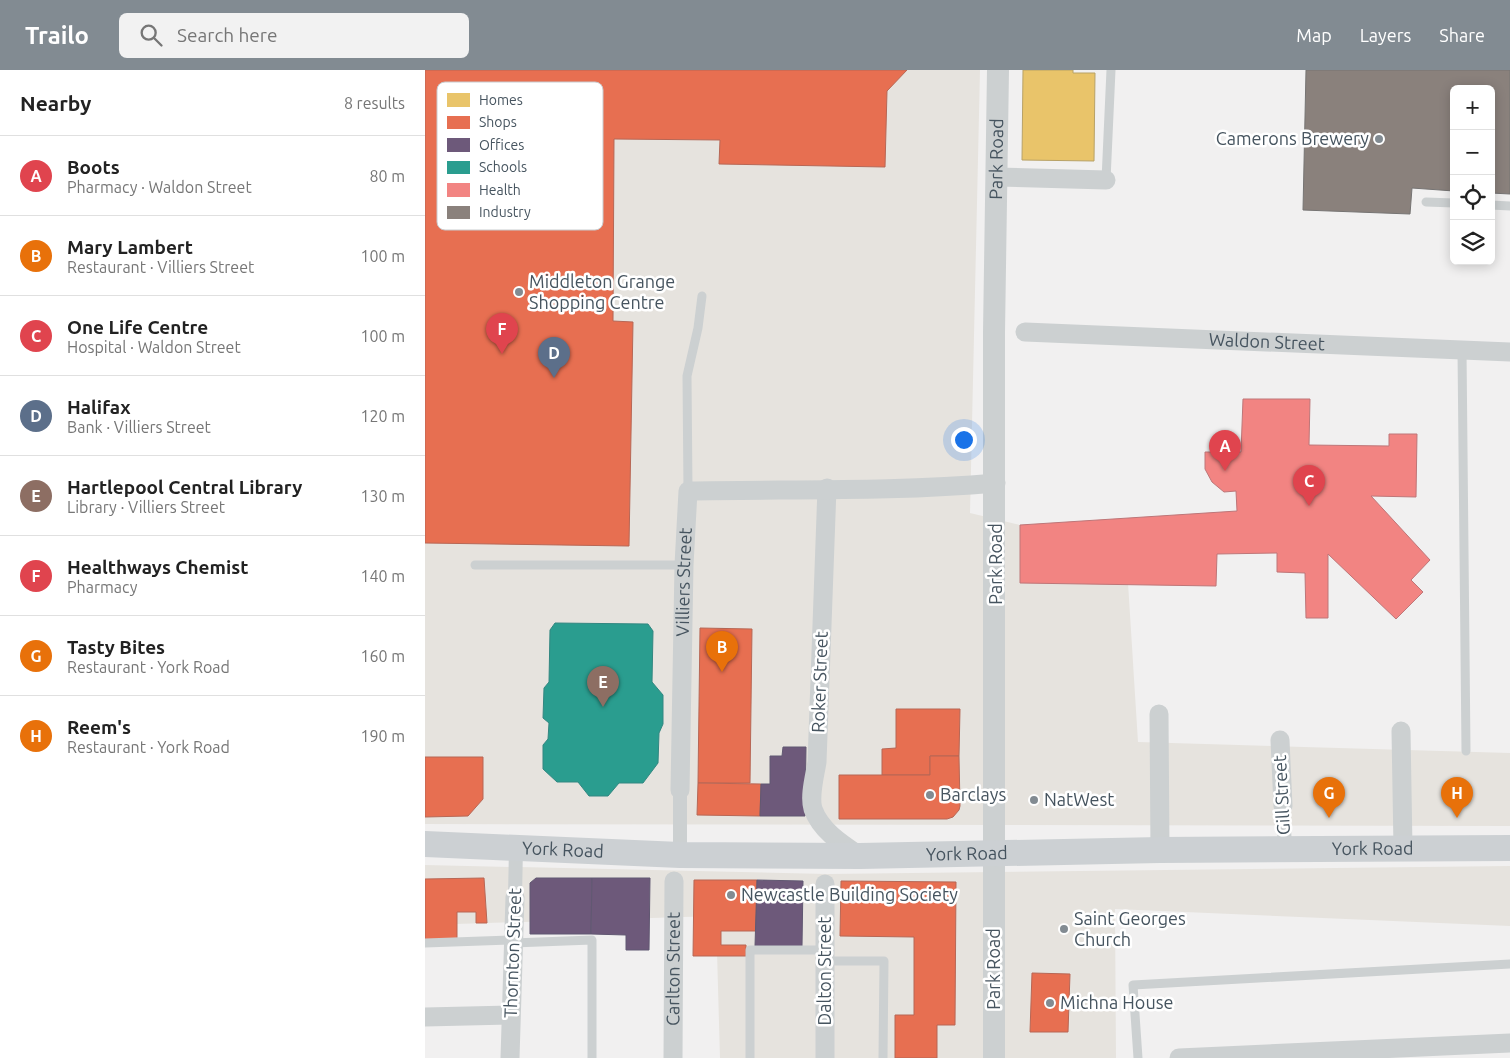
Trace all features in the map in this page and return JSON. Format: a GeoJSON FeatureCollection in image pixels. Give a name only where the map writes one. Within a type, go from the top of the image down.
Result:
{"type":"FeatureCollection","features":[{"type":"Feature","properties":{"kind":"main road","name":"York Road"},"geometry":{"type":"LineString","coordinates":[[425,844],[680,855],[859,856],[1160,850],[1510,848]]}},
{"type":"Feature","properties":{"kind":"street","name":"Park Road"},"geometry":{"type":"LineString","coordinates":[[994,1058],[996,483],[994,332],[998,70]]}},
{"type":"Feature","properties":{"kind":"street"},"geometry":{"type":"LineString","coordinates":[[997,177],[1106,180]]}},
{"type":"Feature","properties":{"kind":"street","name":"Waldon Street"},"geometry":{"type":"LineString","coordinates":[[1025,332],[1510,352]]}},
{"type":"Feature","properties":{"kind":"street"},"geometry":{"type":"LineString","coordinates":[[688,491],[827,488],[925,489],[996,483]]}},
{"type":"Feature","properties":{"kind":"street","name":"Roker Street"},"geometry":{"type":"LineString","coordinates":[[827,488],[817,762],[813,788],[813,808],[829,834],[859,856]]}},
{"type":"Feature","properties":{"kind":"street","name":"Villiers Street"},"geometry":{"type":"LineString","coordinates":[[680,790],[684,565],[688,491]]}},
{"type":"Feature","properties":{"kind":"street"},"geometry":{"type":"LineString","coordinates":[[1159,714],[1160,850]]}},
{"type":"Feature","properties":{"kind":"street"},"geometry":{"type":"LineString","coordinates":[[1401,731],[1403,848]]}},
{"type":"Feature","properties":{"kind":"street","name":"Gill Street"},"geometry":{"type":"LineString","coordinates":[[1280,740],[1285,849]]}},
{"type":"Feature","properties":{"kind":"street"},"geometry":{"type":"LineString","coordinates":[[680,790],[680,855]]}},
{"type":"Feature","properties":{"kind":"street","name":"Thornton Street"},"geometry":{"type":"LineString","coordinates":[[510,1058],[516,848]]}},
{"type":"Feature","properties":{"kind":"street","name":"Carlton Street"},"geometry":{"type":"LineString","coordinates":[[673,1058],[674,881]]}},
{"type":"Feature","properties":{"kind":"street","name":"Dalton Street"},"geometry":{"type":"LineString","coordinates":[[825,884],[825,1058]]}},
{"type":"Feature","properties":{"kind":"street"},"geometry":{"type":"LineString","coordinates":[[425,1017],[510,1015]]}},
{"type":"Feature","properties":{"kind":"street"},"geometry":{"type":"LineString","coordinates":[[1179,1058],[1510,1043]]}},
{"type":"Feature","properties":{"kind":"lane"},"geometry":{"type":"LineString","coordinates":[[1106,180],[1111,70]]}},
{"type":"Feature","properties":{"kind":"lane"},"geometry":{"type":"LineString","coordinates":[[1426,202],[1450,203]]}},
{"type":"Feature","properties":{"kind":"lane"},"geometry":{"type":"LineString","coordinates":[[1495,205],[1510,206]]}},
{"type":"Feature","properties":{"kind":"lane","name":"Villiers Street"},"geometry":{"type":"LineString","coordinates":[[688,491],[687,376],[698,328],[702,296]]}},
{"type":"Feature","properties":{"kind":"lane"},"geometry":{"type":"LineString","coordinates":[[1462,350],[1466,751]]}},
{"type":"Feature","properties":{"kind":"lane"},"geometry":{"type":"LineString","coordinates":[[475,565],[684,565]]}},
{"type":"Feature","properties":{"kind":"lane"},"geometry":{"type":"LineString","coordinates":[[425,943],[593,940],[592,1058]]}},
{"type":"Feature","properties":{"kind":"lane"},"geometry":{"type":"LineString","coordinates":[[750,1058],[751,950],[884,961],[883,1058]]}},
{"type":"Feature","properties":{"kind":"lane"},"geometry":{"type":"LineString","coordinates":[[1138,1058],[1133,985],[1510,964]]}},
{"type":"Feature","properties":{"kind":"shaded area"},"geometry":{"type":"Polygon","coordinates":[[[425,70],[980,70],[970,513],[1020,525],[1128,583],[1138,742],[1510,753],[1510,826],[425,824],[425,70]]]}},
{"type":"Feature","properties":{"kind":"shaded area"},"geometry":{"type":"Polygon","coordinates":[[[425,865],[827,874],[1510,866],[1510,926],[1115,909],[1116,1058],[720,1058],[716,916],[425,925],[425,865]]]}},
{"type":"Feature","properties":{"kind":"building: Homes"},"geometry":{"type":"Polygon","coordinates":[[[1023,70],[1073,70],[1073,73],[1095,73],[1094,161],[1022,160],[1023,70]]]}},
{"type":"Feature","properties":{"kind":"building: Shops","name":"Middleton Grange Shopping Centre"},"geometry":{"type":"Polygon","coordinates":[[[425,70],[907,70],[887,91],[885,167],[719,164],[720,140],[614,139],[613,321],[633,322],[629,546],[425,543],[425,70]]]}},
{"type":"Feature","properties":{"kind":"building: Shops"},"geometry":{"type":"Polygon","coordinates":[[[700,628],[752,629],[750,783],[698,783],[700,628]]]}},
{"type":"Feature","properties":{"kind":"building: Shops"},"geometry":{"type":"Polygon","coordinates":[[[896,709],[960,709],[959,756],[930,756],[930,775],[882,775],[882,749],[896,748],[896,709]]]}},
{"type":"Feature","properties":{"kind":"building: Shops"},"geometry":{"type":"Polygon","coordinates":[[[930,756],[959,756],[960,806],[953,817],[947,819],[839,819],[839,775],[930,775],[930,756]]]}},
{"type":"Feature","properties":{"kind":"building: Shops"},"geometry":{"type":"Polygon","coordinates":[[[425,757],[483,757],[483,799],[468,816],[425,817],[425,757]]]}},
{"type":"Feature","properties":{"kind":"building: Shops"},"geometry":{"type":"Polygon","coordinates":[[[698,783],[761,784],[760,816],[697,815],[698,783]]]}},
{"type":"Feature","properties":{"kind":"building: Shops"},"geometry":{"type":"Polygon","coordinates":[[[484,878],[487,923],[476,923],[476,912],[457,912],[457,939],[425,940],[425,879],[484,878]]]}},
{"type":"Feature","properties":{"kind":"building: Shops"},"geometry":{"type":"Polygon","coordinates":[[[694,880],[757,880],[756,931],[721,931],[721,945],[746,945],[746,956],[693,956],[694,880]]]}},
{"type":"Feature","properties":{"kind":"building: Shops"},"geometry":{"type":"Polygon","coordinates":[[[841,881],[956,882],[955,1025],[937,1025],[937,1058],[895,1058],[895,1015],[914,1015],[914,937],[840,936],[841,881]]]}},
{"type":"Feature","properties":{"kind":"building: Shops","name":"Michna House"},"geometry":{"type":"Polygon","coordinates":[[[1032,973],[1070,974],[1068,1032],[1030,1032],[1032,973]]]}},
{"type":"Feature","properties":{"kind":"building: Offices"},"geometry":{"type":"Polygon","coordinates":[[[783,747],[806,747],[805,816],[760,816],[761,784],[770,784],[770,756],[782,756],[783,747]]]}},
{"type":"Feature","properties":{"kind":"building: Offices"},"geometry":{"type":"Polygon","coordinates":[[[536,878],[592,878],[591,934],[530,934],[530,883],[536,878]]]}},
{"type":"Feature","properties":{"kind":"building: Offices"},"geometry":{"type":"Polygon","coordinates":[[[592,878],[650,878],[649,950],[626,950],[626,935],[591,934],[592,878]]]}},
{"type":"Feature","properties":{"kind":"building: Offices"},"geometry":{"type":"Polygon","coordinates":[[[757,880],[803,881],[802,946],[755,946],[757,880]]]}},
{"type":"Feature","properties":{"kind":"building: Schools"},"geometry":{"type":"Polygon","coordinates":[[[555,623],[648,624],[653,631],[652,682],[663,695],[663,724],[659,733],[658,763],[643,783],[619,783],[608,796],[589,796],[578,782],[557,782],[543,769],[543,745],[548,739],[549,723],[543,718],[544,688],[549,682],[550,630],[555,623]]]}},
{"type":"Feature","properties":{"kind":"building: Health"},"geometry":{"type":"Polygon","coordinates":[[[1243,399],[1310,399],[1309,445],[1389,446],[1389,434],[1417,434],[1416,497],[1371,496],[1430,560],[1411,580],[1423,592],[1396,619],[1328,554],[1328,618],[1306,618],[1305,573],[1277,572],[1277,553],[1217,554],[1216,586],[1020,583],[1020,525],[1237,511],[1236,491],[1224,492],[1212,482],[1205,469],[1205,452],[1241,452],[1243,399]]]}},
{"type":"Feature","properties":{"kind":"building: Industry","name":"Camerons Brewery"},"geometry":{"type":"Polygon","coordinates":[[[1306,70],[1510,70],[1510,194],[1495,193],[1495,85],[1450,85],[1450,191],[1412,188],[1410,214],[1303,210],[1306,70]]]}},
{"type":"Feature","properties":{"kind":"place","name":"Camerons Brewery"},"geometry":{"type":"Point","coordinates":[1379,139]}},
{"type":"Feature","properties":{"kind":"place","name":"Middleton Grange Shopping Centre"},"geometry":{"type":"Point","coordinates":[519,292]}},
{"type":"Feature","properties":{"kind":"place","name":"Healthways Chemist"},"geometry":{"type":"Point","coordinates":[502,354]}},
{"type":"Feature","properties":{"kind":"place","name":"Halifax"},"geometry":{"type":"Point","coordinates":[554,378]}},
{"type":"Feature","properties":{"kind":"place","name":"Boots"},"geometry":{"type":"Point","coordinates":[1225,471]}},
{"type":"Feature","properties":{"kind":"place","name":"One Life Centre"},"geometry":{"type":"Point","coordinates":[1309,506]}},
{"type":"Feature","properties":{"kind":"place","name":"Mary Lambert"},"geometry":{"type":"Point","coordinates":[722,672]}},
{"type":"Feature","properties":{"kind":"place","name":"Hartlepool Central Library"},"geometry":{"type":"Point","coordinates":[603,707]}},
{"type":"Feature","properties":{"kind":"place","name":"Barclays"},"geometry":{"type":"Point","coordinates":[930,795]}},
{"type":"Feature","properties":{"kind":"place","name":"NatWest"},"geometry":{"type":"Point","coordinates":[1034,800]}},
{"type":"Feature","properties":{"kind":"place","name":"Tasty Bites"},"geometry":{"type":"Point","coordinates":[1329,818]}},
{"type":"Feature","properties":{"kind":"place","name":"Reem's"},"geometry":{"type":"Point","coordinates":[1457,818]}},
{"type":"Feature","properties":{"kind":"place","name":"Newcastle Building Society"},"geometry":{"type":"Point","coordinates":[731,895]}},
{"type":"Feature","properties":{"kind":"place","name":"Saint Georges Church"},"geometry":{"type":"Point","coordinates":[1064,929]}},
{"type":"Feature","properties":{"kind":"place","name":"Michna House"},"geometry":{"type":"Point","coordinates":[1050,1003]}}]}
